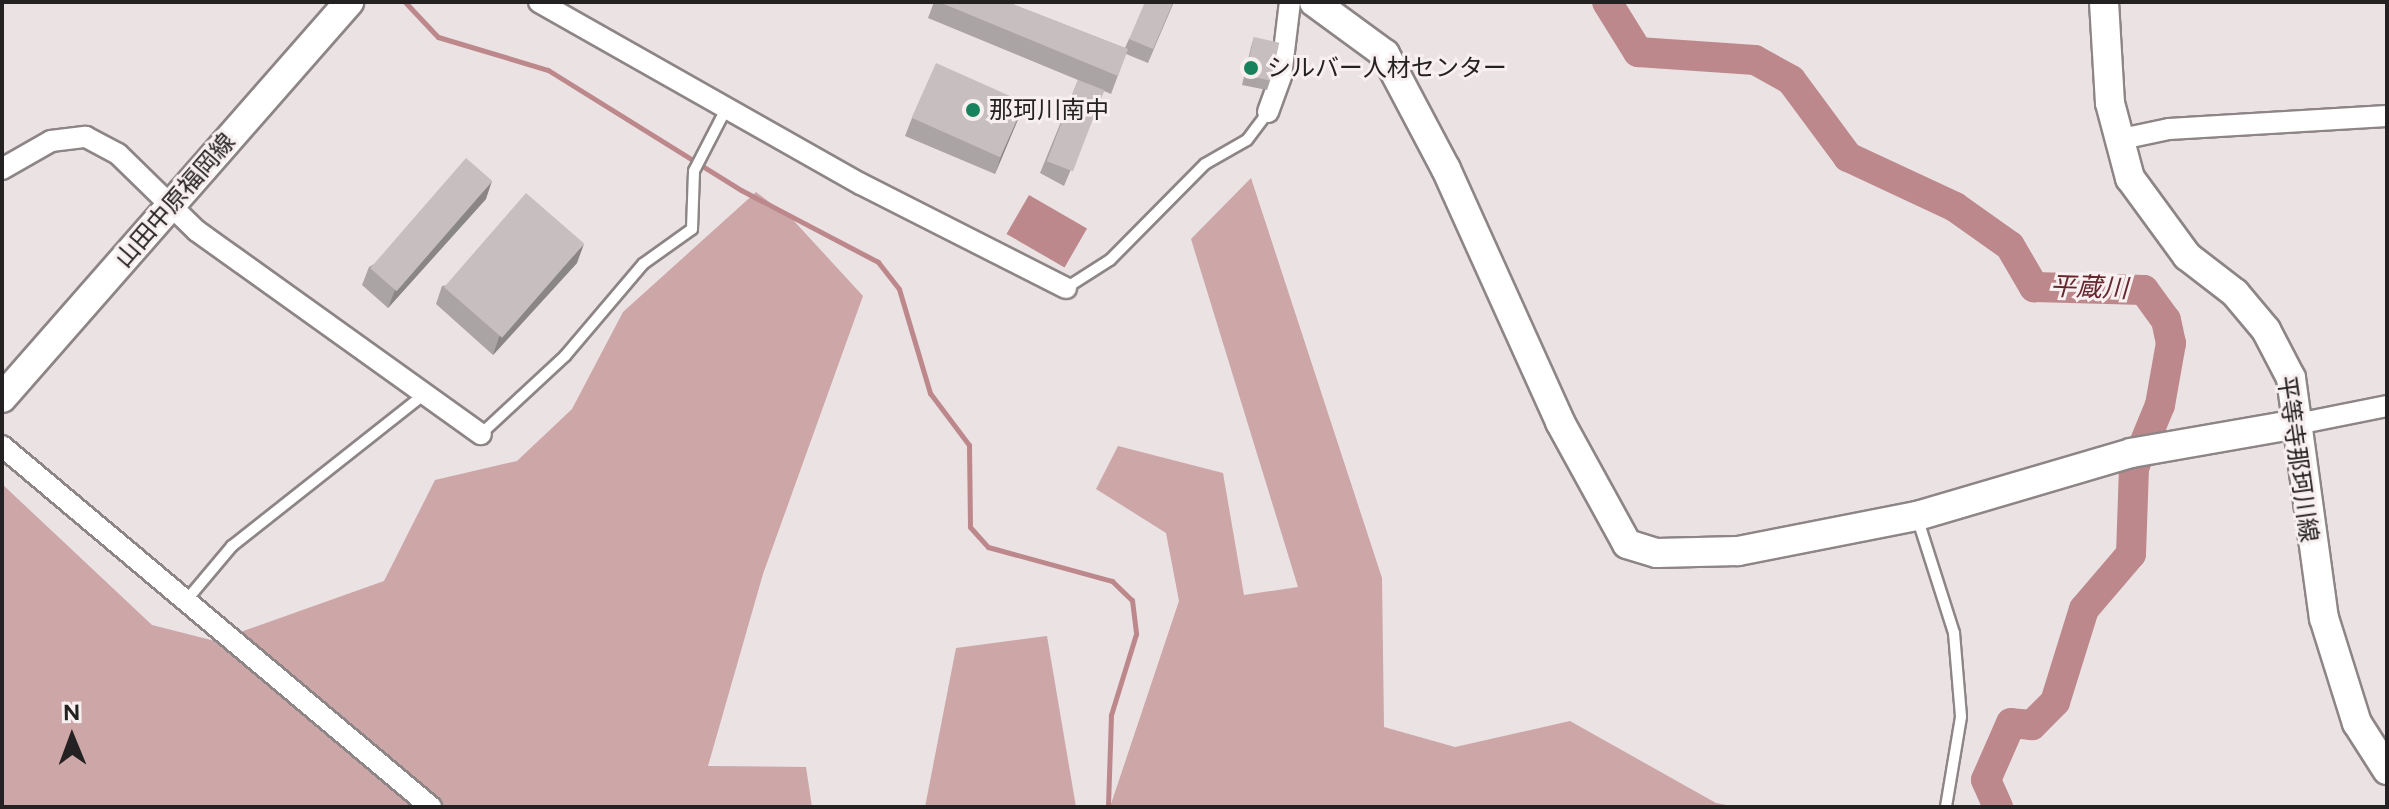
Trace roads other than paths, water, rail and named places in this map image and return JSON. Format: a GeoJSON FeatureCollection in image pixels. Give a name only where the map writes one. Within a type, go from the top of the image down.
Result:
{"type":"FeatureCollection","features":[{"type":"Feature","properties":{"kind":"main road","name":"山田中原福岡線"},"geometry":{"type":"LineString","coordinates":[[2,398],[349,2]]}},
{"type":"Feature","properties":{"kind":"main road","name":"平等寺那珂川線"},"geometry":{"type":"LineString","coordinates":[[2104,2],[2117,140],[2160,225],[2266,330],[2291,378],[2324,618],[2357,723],[2387,770]]}},
{"type":"Feature","properties":{"kind":"main road"},"geometry":{"type":"LineString","coordinates":[[1321,3],[1385,54],[1446,169],[1560,422],[1627,544],[1657,553],[1738,551],[1917,516],[2131,453],[2297,424]]}},
{"type":"Feature","properties":{"kind":"street"},"geometry":{"type":"LineString","coordinates":[[539,2],[726,109],[1066,288]]}},
{"type":"Feature","properties":{"kind":"street"},"geometry":{"type":"LineString","coordinates":[[1268,112],[1281,76],[1290,2]]}},
{"type":"Feature","properties":{"kind":"street"},"geometry":{"type":"LineString","coordinates":[[2117,140],[2169,129],[2387,116]]}},
{"type":"Feature","properties":{"kind":"street"},"geometry":{"type":"LineString","coordinates":[[2,169],[51,141],[86,137],[118,154],[169,209],[427,392],[481,434]]}},
{"type":"Feature","properties":{"kind":"street"},"geometry":{"type":"LineString","coordinates":[[2297,424],[2387,406]]}},
{"type":"Feature","properties":{"kind":"street"},"geometry":{"type":"LineString","coordinates":[[2,446],[184,604],[290,683],[431,807]]}},
{"type":"Feature","properties":{"kind":"lane"},"geometry":{"type":"LineString","coordinates":[[481,434],[565,356],[643,264],[692,229],[694,171],[726,109]]}},
{"type":"Feature","properties":{"kind":"lane"},"geometry":{"type":"LineString","coordinates":[[1066,288],[1110,260],[1205,164],[1247,140],[1268,112]]}},
{"type":"Feature","properties":{"kind":"lane"},"geometry":{"type":"LineString","coordinates":[[184,604],[232,546],[427,392]]}},
{"type":"Feature","properties":{"kind":"lane"},"geometry":{"type":"LineString","coordinates":[[1917,516],[1954,633],[1961,717],[1946,807]]}},
{"type":"Feature","properties":{"kind":"waterway"},"geometry":{"type":"LineString","coordinates":[[405,2],[438,37],[548,70],[741,190],[878,262],[899,289],[930,393],[969,445],[970,527],[988,547],[1112,581],[1132,600],[1136,634],[1111,715],[1108,807]]}},
{"type":"Feature","properties":{"kind":"waterway","name":"平蔵川"},"geometry":{"type":"LineString","coordinates":[[1607,2],[1638,52],[1755,60],[1791,80],[1848,157],[1955,207],[2010,246],[2034,287],[2144,290],[2166,320],[2171,343],[2160,405],[2134,468],[2131,554],[2084,609],[2055,702],[2032,725],[2011,723],[1986,780],[1998,807]]}},
{"type":"Feature","properties":{"kind":"place","name":"シルバー人材センター"},"geometry":{"type":"Point","coordinates":[1251,68]}},
{"type":"Feature","properties":{"kind":"place","name":"那珂川南中"},"geometry":{"type":"Point","coordinates":[973,110]}}]}
